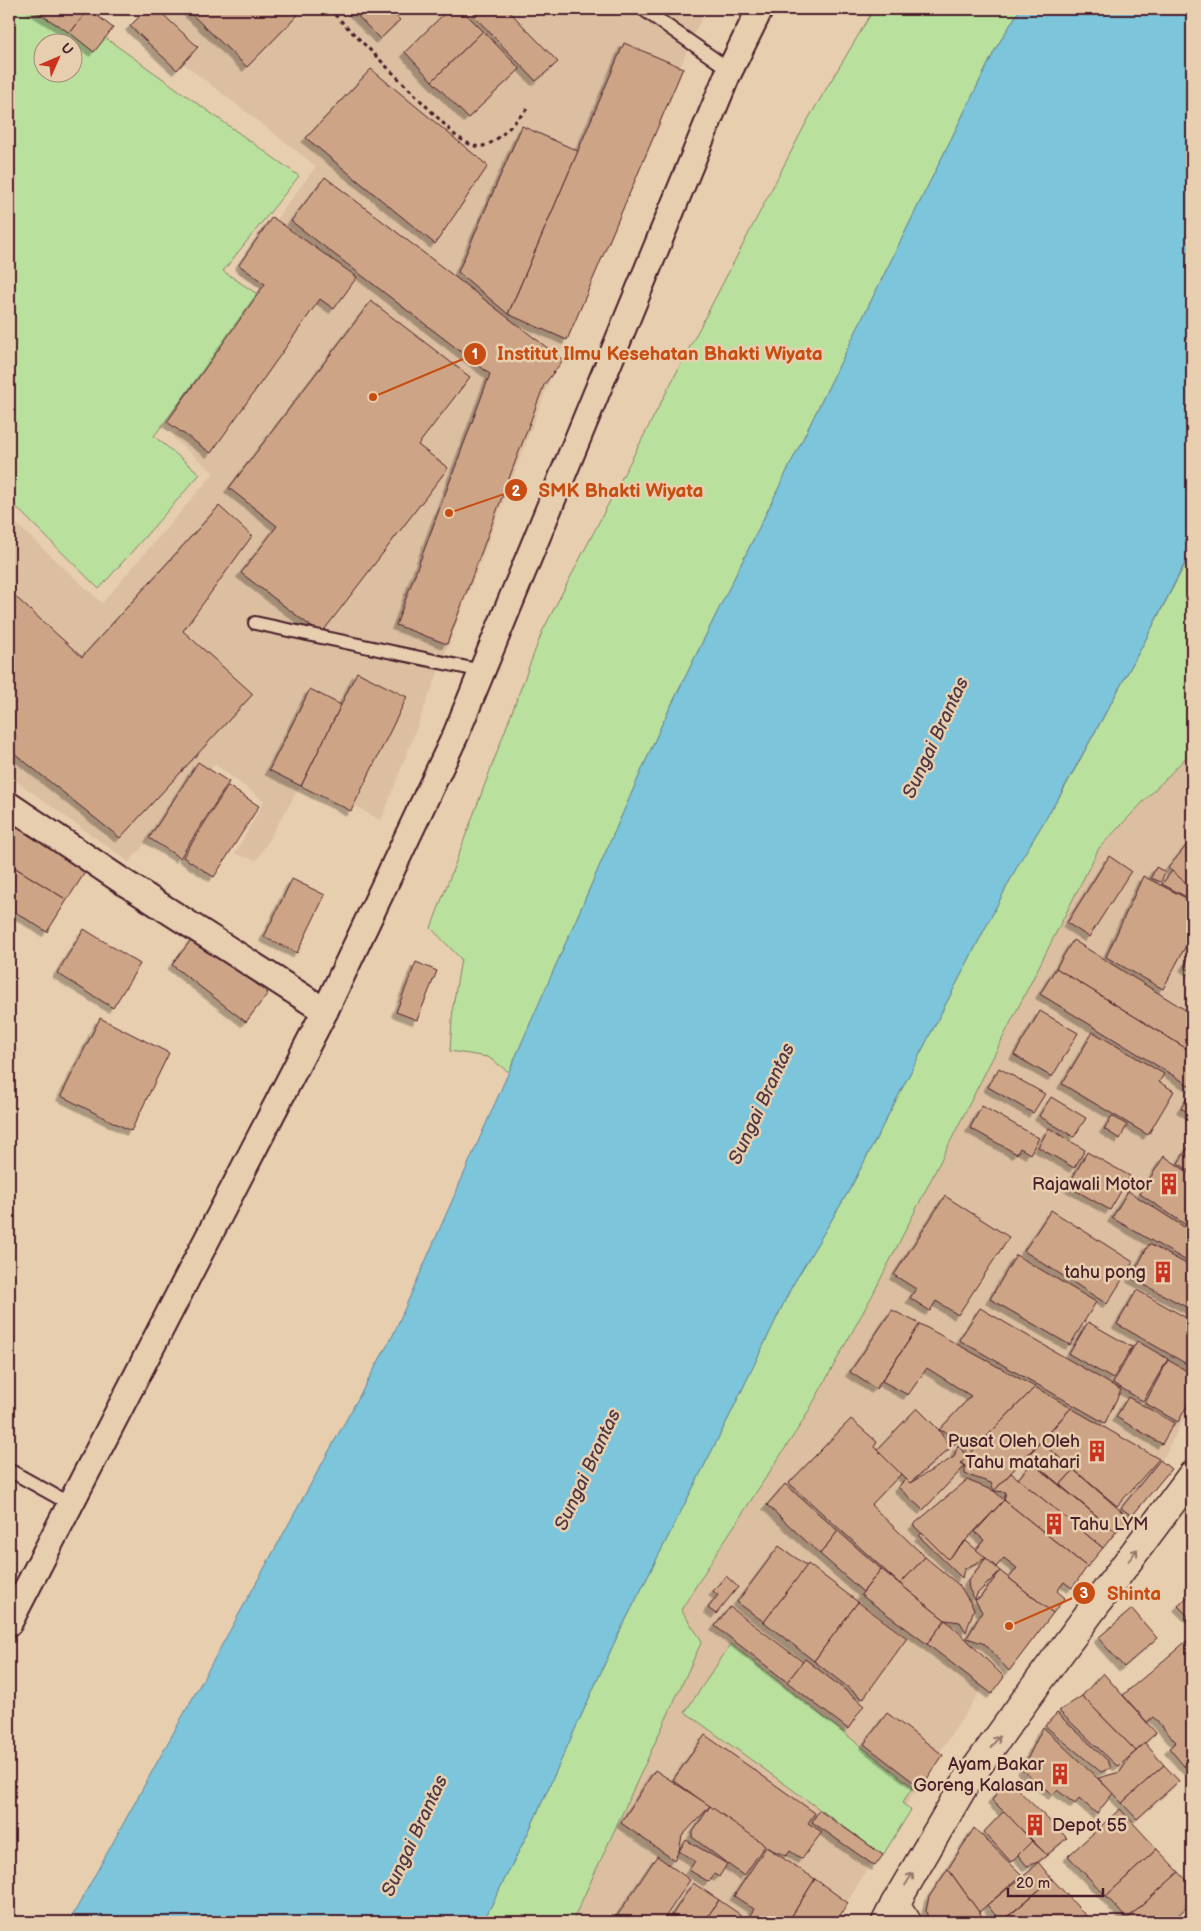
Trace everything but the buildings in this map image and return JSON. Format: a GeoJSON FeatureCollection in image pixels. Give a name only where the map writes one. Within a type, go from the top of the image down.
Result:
{"type":"FeatureCollection","features":[{"type":"Feature","properties":{"kind":"main road"},"geometry":{"type":"LineString","coordinates":[[896,1916],[966,1782],[1044,1673],[1192,1475]]}},
{"type":"Feature","properties":{"kind":"street"},"geometry":{"type":"LineString","coordinates":[[9,1622],[325,1011],[456,734],[730,70],[760,9]]}},
{"type":"Feature","properties":{"kind":"street"},"geometry":{"type":"LineString","coordinates":[[9,804],[125,882],[325,1011]]}},
{"type":"Feature","properties":{"kind":"lane"},"geometry":{"type":"LineString","coordinates":[[643,9],[656,20],[730,70]]}},
{"type":"Feature","properties":{"kind":"lane"},"geometry":{"type":"LineString","coordinates":[[255,623],[482,671]]}},
{"type":"Feature","properties":{"kind":"lane"},"geometry":{"type":"LineString","coordinates":[[9,1470],[70,1504]]}},
{"type":"Feature","properties":{"kind":"path"},"geometry":{"type":"LineString","coordinates":[[329,9],[457,137],[470,144],[476,147],[488,146],[527,109]]}},
{"type":"Feature","properties":{"kind":"shaded area"},"geometry":{"type":"Polygon","coordinates":[[[157,9],[709,9],[697,27],[559,356],[381,821],[306,776],[257,860],[235,854],[264,801],[215,764],[129,862],[9,776],[9,517],[102,603],[214,473],[173,438],[273,298],[238,271],[316,166],[138,28],[157,9]]]}},
{"type":"Feature","properties":{"kind":"shaded area"},"geometry":{"type":"Polygon","coordinates":[[[1192,751],[1192,1403],[1160,1464],[991,1675],[922,1779],[835,1922],[572,1922],[701,1641],[680,1610],[803,1421],[872,1296],[1099,848],[1192,751]]]}},
{"type":"Feature","properties":{"kind":"green space"},"geometry":{"type":"Polygon","coordinates":[[[9,9],[65,9],[299,176],[223,271],[260,296],[154,436],[200,474],[99,589],[9,500],[9,9]]]}},
{"type":"Feature","properties":{"kind":"green space"},"geometry":{"type":"Polygon","coordinates":[[[874,9],[1020,9],[996,48],[662,724],[509,1072],[488,1057],[450,1051],[453,1006],[461,959],[431,928],[542,632],[807,121],[874,9]]]}},
{"type":"Feature","properties":{"kind":"green space"},"geometry":{"type":"Polygon","coordinates":[[[1192,551],[1192,751],[1099,848],[872,1296],[803,1421],[681,1610],[702,1641],[572,1922],[483,1922],[529,1831],[615,1641],[729,1417],[791,1288],[850,1189],[1020,861],[1064,789],[1192,551]]]}},
{"type":"Feature","properties":{"kind":"green space"},"geometry":{"type":"Polygon","coordinates":[[[731,1644],[913,1787],[902,1803],[911,1810],[883,1855],[685,1712],[731,1644]]]}},
{"type":"Feature","properties":{"kind":"water","name":"Sungai Brantas"},"geometry":{"type":"Polygon","coordinates":[[[1020,9],[1192,9],[1192,549],[1144,643],[1059,797],[1020,861],[850,1189],[791,1288],[729,1417],[615,1641],[529,1831],[483,1922],[69,1922],[393,1335],[662,724],[996,48],[1020,9]]]}},
{"type":"Feature","properties":{"kind":"place","name":"Institut Ilmu Kesehatan Bhakti Wiyata"},"geometry":{"type":"Point","coordinates":[373,397]}},
{"type":"Feature","properties":{"kind":"place","name":"SMK Bhakti Wiyata"},"geometry":{"type":"Point","coordinates":[449,513]}},
{"type":"Feature","properties":{"kind":"place","name":"Rajawali Motor"},"geometry":{"type":"Point","coordinates":[1169,1184]}},
{"type":"Feature","properties":{"kind":"place","name":"tahu pong"},"geometry":{"type":"Point","coordinates":[1163,1272]}},
{"type":"Feature","properties":{"kind":"place","name":"Pusat Oleh Oleh Tahu matahari"},"geometry":{"type":"Point","coordinates":[1097,1451]}},
{"type":"Feature","properties":{"kind":"place","name":"Tahu LYM"},"geometry":{"type":"Point","coordinates":[1054,1524]}},
{"type":"Feature","properties":{"kind":"place","name":"Shinta"},"geometry":{"type":"Point","coordinates":[1009,1626]}},
{"type":"Feature","properties":{"kind":"place","name":"Ayam Bakar Goreng Kalasan"},"geometry":{"type":"Point","coordinates":[1060,1774]}},
{"type":"Feature","properties":{"kind":"place","name":"Depot 55"},"geometry":{"type":"Point","coordinates":[1035,1825]}}]}
